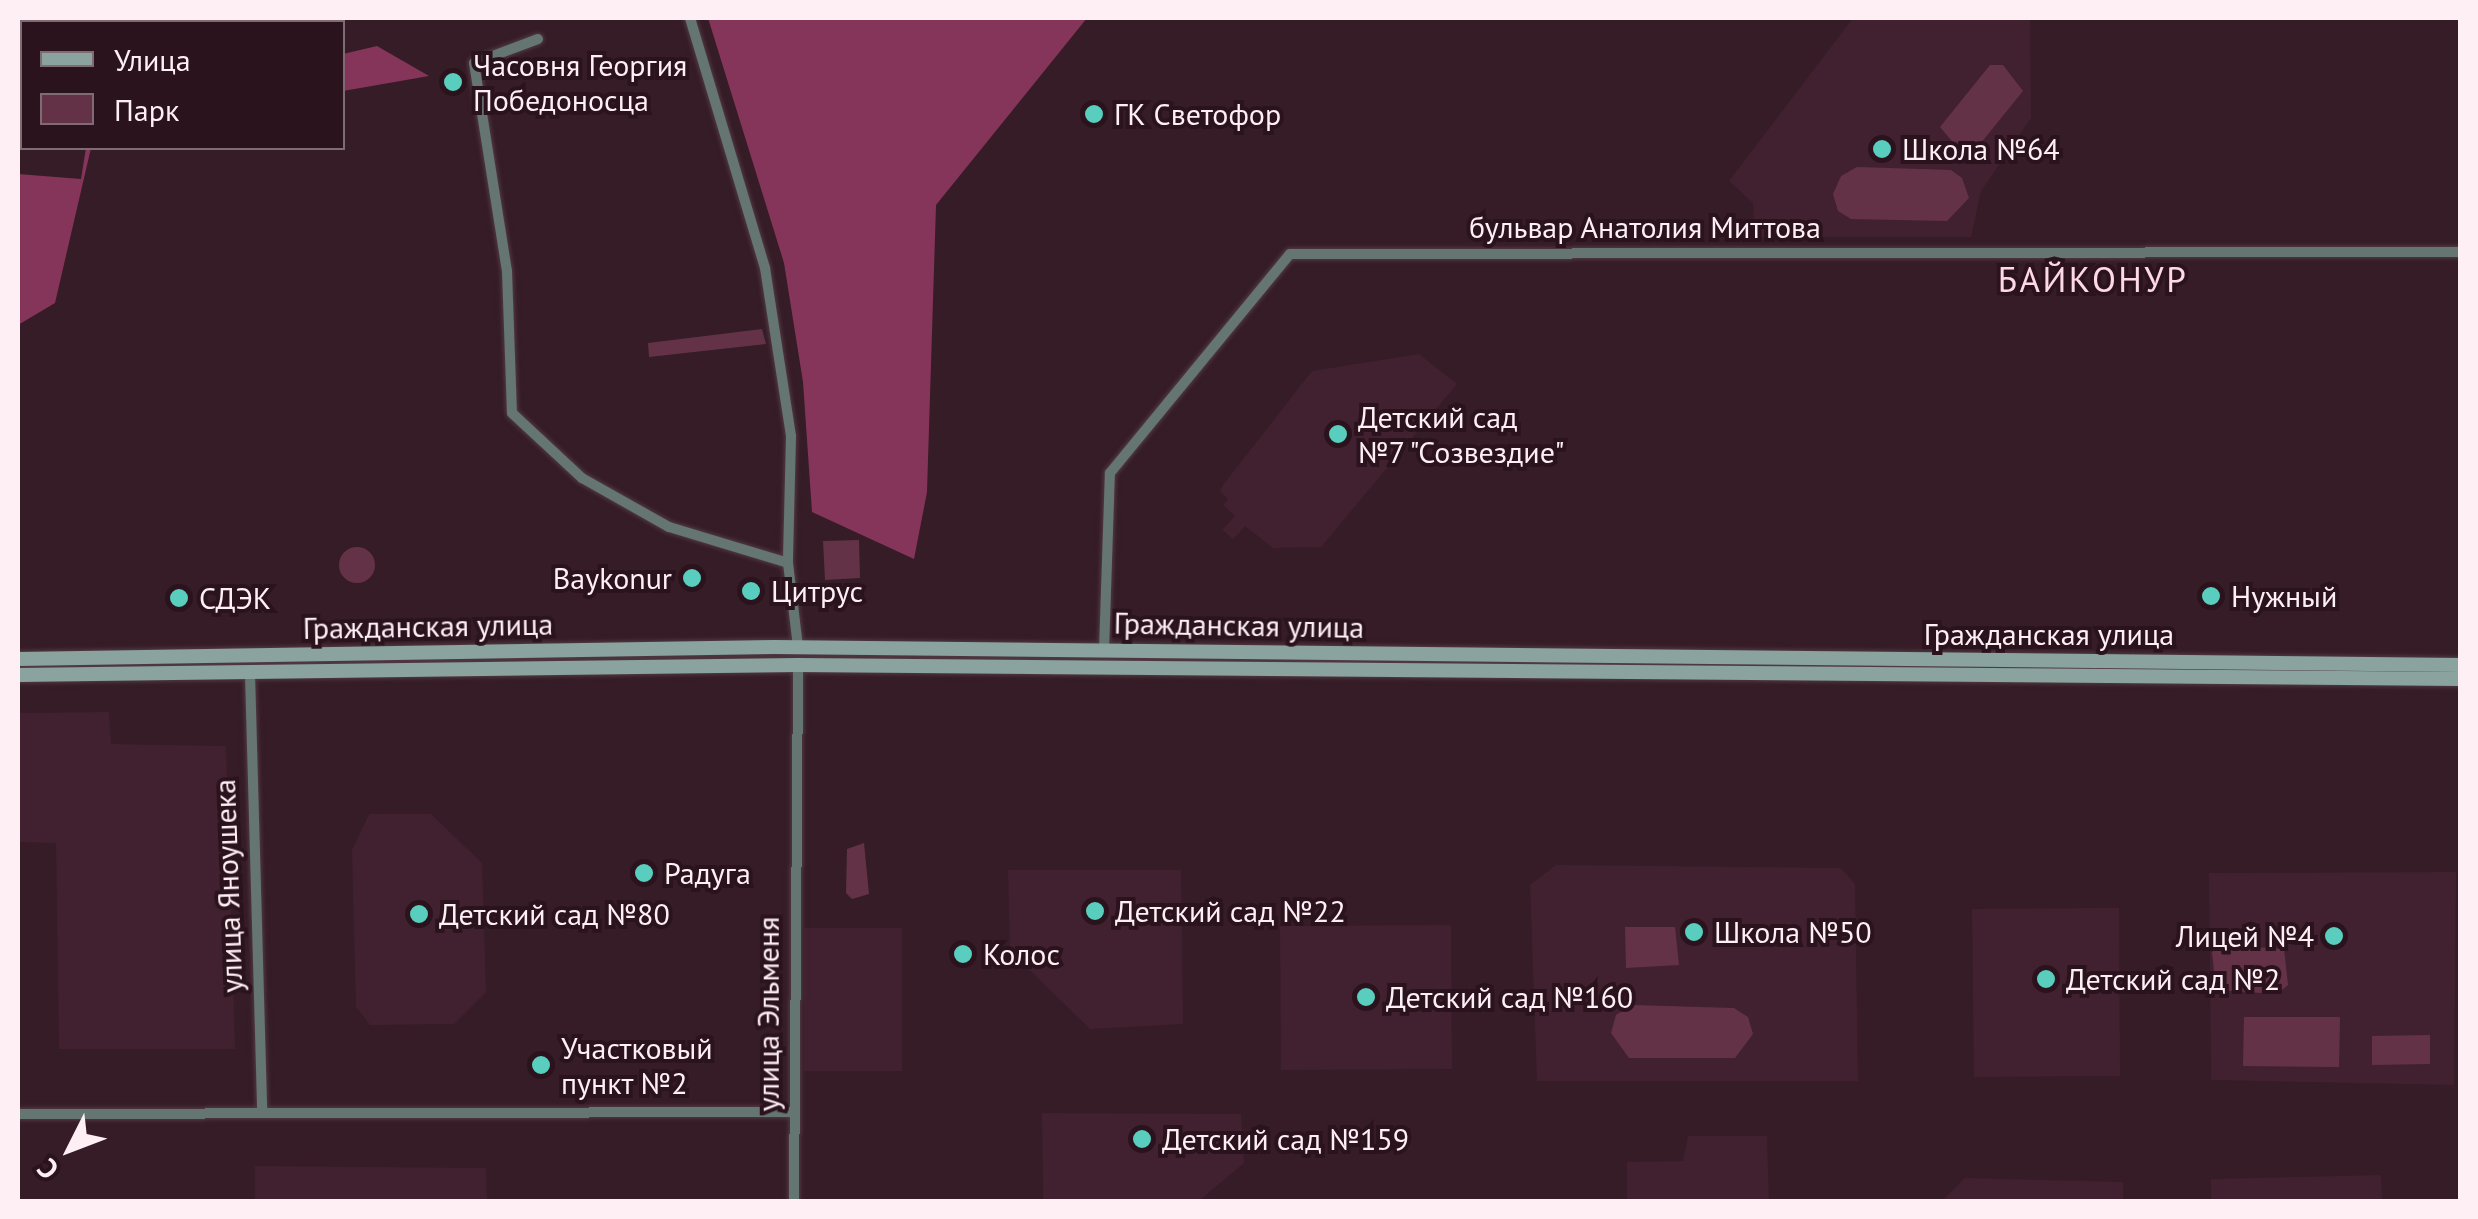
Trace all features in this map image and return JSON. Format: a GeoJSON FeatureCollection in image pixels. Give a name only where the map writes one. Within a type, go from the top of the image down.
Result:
{"type":"FeatureCollection","features":[{"type":"Feature","properties":{"kind":"main road","name":"Гражданская улица"},"geometry":{"type":"LineString","coordinates":[[18,659],[798,647],[1104,650],[1519,663]]}},
{"type":"Feature","properties":{"kind":"main road","name":"улица Эльменя"},"geometry":{"type":"LineString","coordinates":[[798,647],[798,665]]}},
{"type":"Feature","properties":{"kind":"main road","name":"улица Яноушека"},"geometry":{"type":"LineString","coordinates":[[249,658],[250,674]]}},
{"type":"Feature","properties":{"kind":"main road","name":"Гражданская улица"},"geometry":{"type":"LineString","coordinates":[[18,674],[798,665],[1519,663],[2177,670],[2460,679]]}},
{"type":"Feature","properties":{"kind":"main road","name":"Гражданская улица"},"geometry":{"type":"LineString","coordinates":[[2177,670],[2460,665]]}},
{"type":"Feature","properties":{"kind":"street"},"geometry":{"type":"LineString","coordinates":[[690,18],[759,232],[791,436],[788,563],[798,647]]}},
{"type":"Feature","properties":{"kind":"street"},"geometry":{"type":"LineString","coordinates":[[538,39],[474,63],[506,271],[512,413],[582,478],[669,527],[788,563]]}},
{"type":"Feature","properties":{"kind":"street","name":"бульвар Анатолия Миттова"},"geometry":{"type":"LineString","coordinates":[[1104,650],[1110,474],[1290,254],[2460,252]]}},
{"type":"Feature","properties":{"kind":"street","name":"улица Эльменя"},"geometry":{"type":"LineString","coordinates":[[794,1202],[798,665]]}},
{"type":"Feature","properties":{"kind":"street","name":"улица Яноушека"},"geometry":{"type":"LineString","coordinates":[[250,674],[262,1113]]}},
{"type":"Feature","properties":{"kind":"street"},"geometry":{"type":"LineString","coordinates":[[18,1114],[795,1112]]}},
{"type":"Feature","properties":{"kind":"shaded area"},"geometry":{"type":"Polygon","coordinates":[[[233,18],[248,20],[45,20],[233,18]]]}},
{"type":"Feature","properties":{"kind":"shaded area"},"geometry":{"type":"Polygon","coordinates":[[[708,18],[1087,18],[936,205],[927,492],[914,559],[812,512],[803,382],[784,263],[708,18]]]}},
{"type":"Feature","properties":{"kind":"shaded area","name":"Школа №64"},"geometry":{"type":"Polygon","coordinates":[[[1853,18],[2030,18],[2031,118],[1981,191],[1971,237],[1755,237],[1753,203],[1729,181],[1853,18]]]}},
{"type":"Feature","properties":{"kind":"shaded area"},"geometry":{"type":"Polygon","coordinates":[[[377,46],[429,76],[345,91],[345,54],[377,46]]]}},
{"type":"Feature","properties":{"kind":"shaded area"},"geometry":{"type":"Polygon","coordinates":[[[86,150],[91,150],[55,303],[18,325],[18,174],[81,179],[86,150]]]}},
{"type":"Feature","properties":{"kind":"shaded area","name":"Детский сад №7 \"Созвездие\""},"geometry":{"type":"Polygon","coordinates":[[[1419,354],[1457,384],[1321,547],[1273,548],[1245,526],[1233,539],[1222,530],[1235,516],[1223,505],[1228,499],[1220,492],[1223,485],[1312,371],[1419,354]]]}},
{"type":"Feature","properties":{"kind":"shaded area"},"geometry":{"type":"Polygon","coordinates":[[[109,712],[111,744],[226,746],[235,1049],[59,1049],[56,843],[18,842],[18,713],[109,712]]]}},
{"type":"Feature","properties":{"kind":"shaded area","name":"Детский сад №80"},"geometry":{"type":"Polygon","coordinates":[[[369,814],[431,814],[482,863],[486,992],[454,1024],[370,1025],[356,1007],[352,850],[369,814]]]}},
{"type":"Feature","properties":{"kind":"shaded area","name":"Школа №50"},"geometry":{"type":"Polygon","coordinates":[[[1556,865],[1841,868],[1855,884],[1858,1081],[1537,1081],[1530,885],[1556,865]]]}},
{"type":"Feature","properties":{"kind":"shaded area","name":"Детский сад №22"},"geometry":{"type":"Polygon","coordinates":[[[1008,870],[1181,870],[1183,1024],[1090,1029],[1010,951],[1008,870]]]}},
{"type":"Feature","properties":{"kind":"shaded area","name":"Лицей №4"},"geometry":{"type":"Polygon","coordinates":[[[2456,872],[2454,1085],[2211,1080],[2209,873],[2456,872]]]}},
{"type":"Feature","properties":{"kind":"shaded area","name":"Детский сад №2"},"geometry":{"type":"Polygon","coordinates":[[[2119,908],[2120,1076],[1974,1077],[1972,909],[2119,908]]]}},
{"type":"Feature","properties":{"kind":"shaded area","name":"Детский сад №160"},"geometry":{"type":"Polygon","coordinates":[[[1451,925],[1452,1069],[1281,1070],[1280,926],[1451,925]]]}},
{"type":"Feature","properties":{"kind":"shaded area"},"geometry":{"type":"Polygon","coordinates":[[[804,928],[902,928],[902,1071],[804,1071],[804,928]]]}},
{"type":"Feature","properties":{"kind":"shaded area","name":"Детский сад №159"},"geometry":{"type":"Polygon","coordinates":[[[1042,1113],[1241,1114],[1244,1163],[1199,1201],[1043,1201],[1042,1113]]]}},
{"type":"Feature","properties":{"kind":"shaded area"},"geometry":{"type":"Polygon","coordinates":[[[1688,1136],[1767,1136],[1769,1201],[1627,1201],[1627,1162],[1683,1161],[1688,1136]]]}},
{"type":"Feature","properties":{"kind":"shaded area"},"geometry":{"type":"Polygon","coordinates":[[[255,1166],[486,1168],[487,1201],[255,1201],[255,1166]]]}},
{"type":"Feature","properties":{"kind":"shaded area"},"geometry":{"type":"Polygon","coordinates":[[[2381,1175],[2382,1201],[2211,1201],[2211,1179],[2381,1175]]]}},
{"type":"Feature","properties":{"kind":"shaded area"},"geometry":{"type":"Polygon","coordinates":[[[1965,1178],[2123,1182],[2123,1201],[1942,1201],[1965,1178]]]}},
{"type":"Feature","properties":{"kind":"green space"},"geometry":{"type":"Polygon","coordinates":[[[1990,65],[2003,65],[2023,91],[1972,154],[1962,153],[1940,127],[1990,65]]]}},
{"type":"Feature","properties":{"kind":"green space"},"geometry":{"type":"Polygon","coordinates":[[[1857,167],[1951,170],[1962,178],[1969,198],[1947,221],[1851,219],[1838,211],[1833,194],[1841,176],[1857,167]]]}},
{"type":"Feature","properties":{"kind":"green space"},"geometry":{"type":"Polygon","coordinates":[[[762,329],[766,344],[649,357],[648,343],[762,329]]]}},
{"type":"Feature","properties":{"kind":"green space"},"geometry":{"type":"Polygon","coordinates":[[[859,540],[860,578],[825,580],[823,541],[859,540]]]}},
{"type":"Feature","properties":{"kind":"green space"},"geometry":{"type":"Polygon","coordinates":[[[357,547],[370,552],[375,565],[370,578],[357,583],[344,578],[339,565],[344,552],[357,547]]]}},
{"type":"Feature","properties":{"kind":"green space"},"geometry":{"type":"Polygon","coordinates":[[[864,843],[869,894],[852,899],[846,893],[847,849],[864,843]]]}},
{"type":"Feature","properties":{"kind":"green space"},"geometry":{"type":"Polygon","coordinates":[[[1625,927],[1675,927],[1679,965],[1626,968],[1625,927]]]}},
{"type":"Feature","properties":{"kind":"green space"},"geometry":{"type":"Polygon","coordinates":[[[2223,945],[2284,949],[2288,985],[2277,994],[2216,990],[2212,952],[2223,945]]]}},
{"type":"Feature","properties":{"kind":"green space"},"geometry":{"type":"Polygon","coordinates":[[[1632,1005],[1734,1008],[1748,1017],[1753,1034],[1735,1058],[1629,1058],[1611,1033],[1616,1015],[1632,1005]]]}},
{"type":"Feature","properties":{"kind":"green space"},"geometry":{"type":"Polygon","coordinates":[[[2244,1017],[2340,1017],[2339,1067],[2243,1066],[2244,1017]]]}},
{"type":"Feature","properties":{"kind":"green space"},"geometry":{"type":"Polygon","coordinates":[[[2430,1035],[2430,1064],[2372,1065],[2372,1036],[2430,1035]]]}},
{"type":"Feature","properties":{"kind":"place","name":"Часовня Георгия Победоносца"},"geometry":{"type":"Point","coordinates":[453,82]}},
{"type":"Feature","properties":{"kind":"place","name":"ГК Светофор"},"geometry":{"type":"Point","coordinates":[1094,114]}},
{"type":"Feature","properties":{"kind":"place","name":"Школа №64"},"geometry":{"type":"Point","coordinates":[1882,149]}},
{"type":"Feature","properties":{"kind":"place","name":"Детский сад №7 \"Созвездие\""},"geometry":{"type":"Point","coordinates":[1338,434]}},
{"type":"Feature","properties":{"kind":"place","name":"Baykonur"},"geometry":{"type":"Point","coordinates":[692,578]}},
{"type":"Feature","properties":{"kind":"place","name":"Цитрус"},"geometry":{"type":"Point","coordinates":[751,591]}},
{"type":"Feature","properties":{"kind":"place","name":"Нужный"},"geometry":{"type":"Point","coordinates":[2211,596]}},
{"type":"Feature","properties":{"kind":"place","name":"СДЭК"},"geometry":{"type":"Point","coordinates":[179,598]}},
{"type":"Feature","properties":{"kind":"place","name":"Радуга"},"geometry":{"type":"Point","coordinates":[644,873]}},
{"type":"Feature","properties":{"kind":"place","name":"Детский сад №22"},"geometry":{"type":"Point","coordinates":[1095,911]}},
{"type":"Feature","properties":{"kind":"place","name":"Детский сад №80"},"geometry":{"type":"Point","coordinates":[419,914]}},
{"type":"Feature","properties":{"kind":"place","name":"Школа №50"},"geometry":{"type":"Point","coordinates":[1694,932]}},
{"type":"Feature","properties":{"kind":"place","name":"Лицей №4"},"geometry":{"type":"Point","coordinates":[2334,936]}},
{"type":"Feature","properties":{"kind":"place","name":"Колос"},"geometry":{"type":"Point","coordinates":[963,954]}},
{"type":"Feature","properties":{"kind":"place","name":"Детский сад №2"},"geometry":{"type":"Point","coordinates":[2046,979]}},
{"type":"Feature","properties":{"kind":"place","name":"Детский сад №160"},"geometry":{"type":"Point","coordinates":[1366,997]}},
{"type":"Feature","properties":{"kind":"place","name":"Участковый пункт №2"},"geometry":{"type":"Point","coordinates":[541,1065]}},
{"type":"Feature","properties":{"kind":"place","name":"Детский сад №159"},"geometry":{"type":"Point","coordinates":[1142,1139]}},
{"type":"Feature","properties":{"kind":"district","name":"БАЙКОНУР"},"geometry":{"type":"Point","coordinates":[2093,279]}}]}
